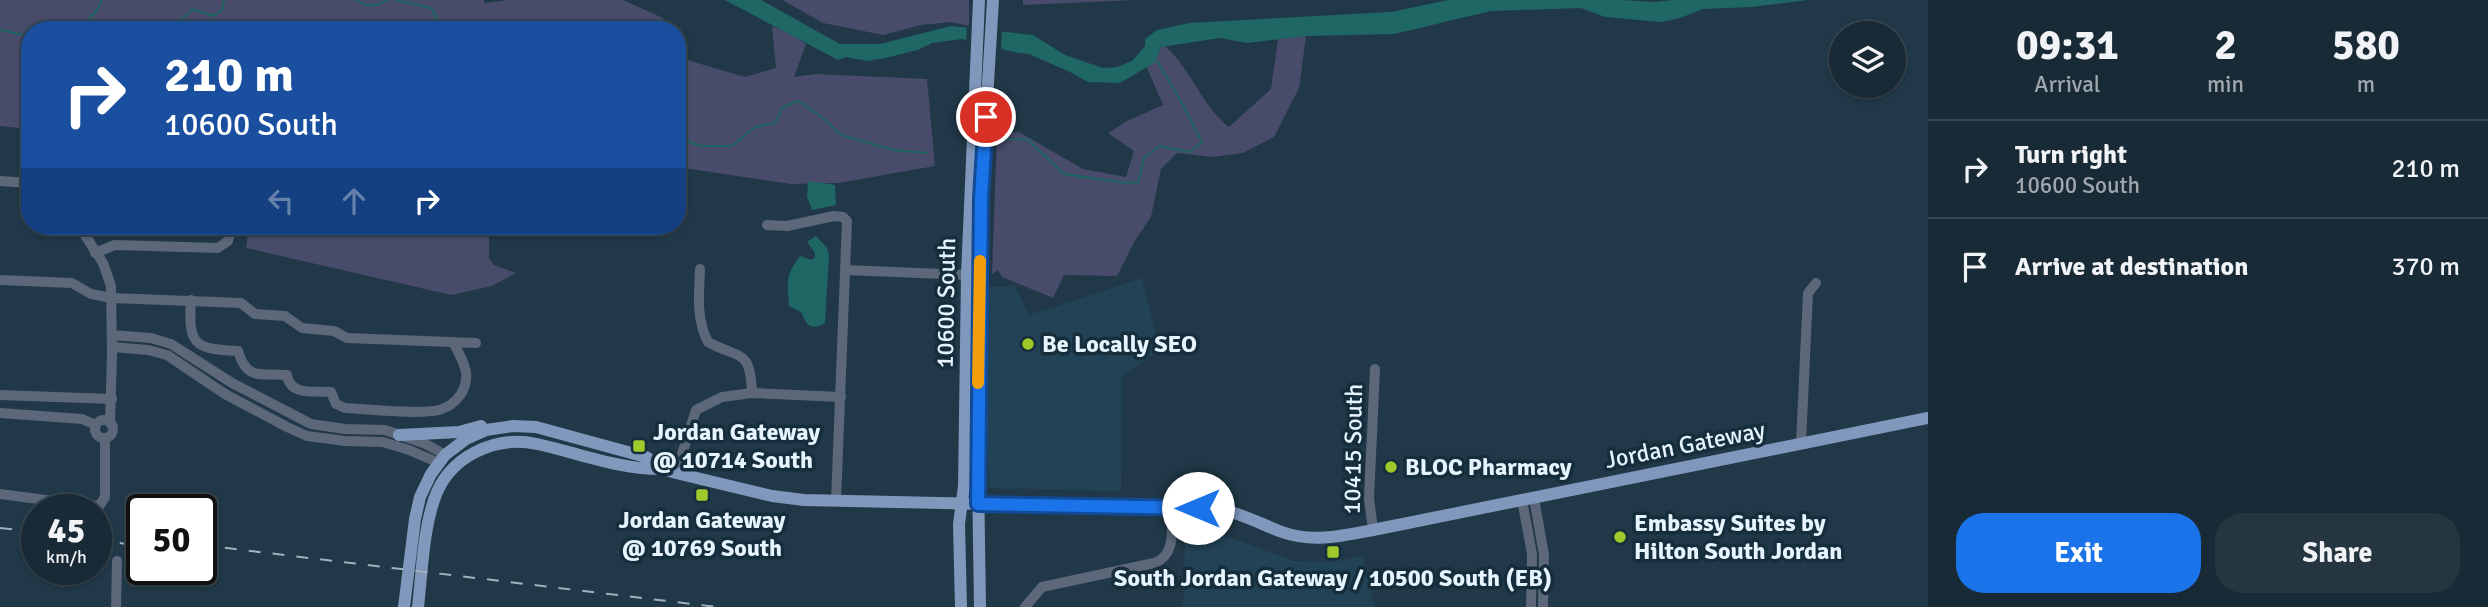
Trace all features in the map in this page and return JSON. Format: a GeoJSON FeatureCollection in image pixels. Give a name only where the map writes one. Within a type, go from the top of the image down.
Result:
{"type":"FeatureCollection","features":[{"type":"Feature","properties":{"kind":"main road","name":"10600 South"},"geometry":{"type":"LineString","coordinates":[[961,607],[959,524],[964,482],[967,275],[979,5]]}},
{"type":"Feature","properties":{"kind":"main road","name":"10600 South"},"geometry":{"type":"LineString","coordinates":[[980,607],[978,504],[981,198],[993,5]]}},
{"type":"Feature","properties":{"kind":"main road","name":"Jordan Gateway"},"geometry":{"type":"LineString","coordinates":[[418,607],[430,515],[444,479],[461,460],[490,444],[513,441],[534,443],[639,470],[670,471],[772,496],[836,501],[1228,511],[1281,531],[1309,538],[1336,537],[1373,530],[1928,418]]}},
{"type":"Feature","properties":{"kind":"main road"},"geometry":{"type":"LineString","coordinates":[[399,435],[459,432],[507,419],[539,421],[557,432]]}},
{"type":"Feature","properties":{"kind":"main road","name":"Jordan Gateway"},"geometry":{"type":"LineString","coordinates":[[404,607],[420,497],[443,460],[466,439],[486,430],[513,426],[536,427],[646,457],[670,471]]}},
{"type":"Feature","properties":{"kind":"main road"},"geometry":{"type":"LineString","coordinates":[[430,515],[428,501],[446,467],[443,460],[475,444],[503,435],[517,434],[534,443]]}},
{"type":"Feature","properties":{"kind":"street"},"geometry":{"type":"LineString","coordinates":[[0,181],[21,182]]}},
{"type":"Feature","properties":{"kind":"street"},"geometry":{"type":"LineString","coordinates":[[767,225],[788,226],[834,216],[844,217],[847,221],[836,501]]}},
{"type":"Feature","properties":{"kind":"street"},"geometry":{"type":"LineString","coordinates":[[84,235],[107,274],[112,298],[112,434],[106,438]]}},
{"type":"Feature","properties":{"kind":"street"},"geometry":{"type":"LineString","coordinates":[[95,253],[115,245],[218,248],[228,241],[230,235]]}},
{"type":"Feature","properties":{"kind":"street"},"geometry":{"type":"LineString","coordinates":[[700,269],[698,317],[703,332],[708,342],[745,359],[751,371],[752,393]]}},
{"type":"Feature","properties":{"kind":"street"},"geometry":{"type":"LineString","coordinates":[[846,270],[967,275]]}},
{"type":"Feature","properties":{"kind":"street"},"geometry":{"type":"LineString","coordinates":[[0,280],[72,283],[91,293],[112,298],[241,303],[256,314],[285,316],[302,328],[334,331],[347,338],[476,342]]}},
{"type":"Feature","properties":{"kind":"street"},"geometry":{"type":"LineString","coordinates":[[1801,443],[1808,293],[1816,283]]}},
{"type":"Feature","properties":{"kind":"street"},"geometry":{"type":"LineString","coordinates":[[191,300],[191,330],[202,347],[238,351],[243,367],[251,373],[288,374],[290,385],[296,390],[331,392],[336,404],[345,408],[431,411],[451,405],[464,389],[466,379],[463,362],[453,342]]}},
{"type":"Feature","properties":{"kind":"street"},"geometry":{"type":"LineString","coordinates":[[112,335],[151,338],[171,344],[232,383],[311,424],[345,429],[384,430],[426,444],[443,460]]}},
{"type":"Feature","properties":{"kind":"street"},"geometry":{"type":"LineString","coordinates":[[112,347],[148,350],[167,355],[225,394],[307,436],[383,442],[443,460]]}},
{"type":"Feature","properties":{"kind":"street","name":"10415 South"},"geometry":{"type":"LineString","coordinates":[[1373,530],[1369,498],[1375,369]]}},
{"type":"Feature","properties":{"kind":"street"},"geometry":{"type":"LineString","coordinates":[[670,471],[696,410],[722,397],[752,393],[841,397]]}},
{"type":"Feature","properties":{"kind":"street"},"geometry":{"type":"LineString","coordinates":[[0,395],[112,399]]}},
{"type":"Feature","properties":{"kind":"street"},"geometry":{"type":"LineString","coordinates":[[0,413],[88,419],[96,425],[97,435],[106,438]]}},
{"type":"Feature","properties":{"kind":"street"},"geometry":{"type":"LineString","coordinates":[[96,425],[101,421],[110,423]]}},
{"type":"Feature","properties":{"kind":"street"},"geometry":{"type":"LineString","coordinates":[[0,494],[100,505],[105,497],[106,438]]}},
{"type":"Feature","properties":{"kind":"street"},"geometry":{"type":"LineString","coordinates":[[1528,499],[1532,548],[1531,607]]}},
{"type":"Feature","properties":{"kind":"street"},"geometry":{"type":"LineString","coordinates":[[1528,499],[1545,560],[1543,607]]}},
{"type":"Feature","properties":{"kind":"street"},"geometry":{"type":"LineString","coordinates":[[1025,607],[1042,587],[1154,563],[1166,557],[1171,547],[1171,508]]}},
{"type":"Feature","properties":{"kind":"street"},"geometry":{"type":"LineString","coordinates":[[116,607],[117,561]]}},
{"type":"Feature","properties":{"kind":"shaded area"},"geometry":{"type":"Polygon","coordinates":[[[0,0],[484,0],[485,3],[508,0],[623,0],[663,18],[664,21],[21,21],[21,128],[0,126],[0,0]]]}},
{"type":"Feature","properties":{"kind":"shaded area"},"geometry":{"type":"Polygon","coordinates":[[[725,0],[761,0],[840,44],[880,44],[951,26],[1033,35],[1065,55],[1103,68],[1117,67],[1132,61],[1145,46],[1145,39],[1157,30],[1189,23],[1391,12],[1448,0],[1808,0],[1751,7],[1703,9],[1661,22],[1605,17],[1581,8],[1491,11],[1394,34],[1306,36],[1247,43],[1220,38],[1161,47],[1154,63],[1120,83],[1088,82],[1029,54],[962,39],[932,43],[918,50],[885,58],[867,61],[846,57],[838,60],[725,0]]]}},
{"type":"Feature","properties":{"kind":"shaded area"},"geometry":{"type":"Polygon","coordinates":[[[782,0],[969,0],[969,26],[951,22],[921,25],[883,35],[823,23],[782,0]]]}},
{"type":"Feature","properties":{"kind":"shaded area"},"geometry":{"type":"Polygon","coordinates":[[[1023,0],[1136,0],[1023,5],[1023,0]]]}},
{"type":"Feature","properties":{"kind":"shaded area"},"geometry":{"type":"Polygon","coordinates":[[[772,26],[806,44],[794,77],[815,74],[927,79],[935,166],[839,183],[791,184],[686,168],[686,60],[745,77],[776,68],[772,26]]]}},
{"type":"Feature","properties":{"kind":"shaded area"},"geometry":{"type":"Polygon","coordinates":[[[1306,36],[1299,88],[1274,137],[1243,153],[1212,157],[1177,153],[1161,169],[1151,217],[1134,242],[1117,276],[1064,275],[1053,298],[1002,277],[998,270],[992,274],[997,133],[1019,132],[1083,169],[1126,177],[1134,151],[1108,133],[1163,105],[1147,68],[1159,53],[1160,47],[1165,46],[1174,55],[1211,108],[1229,127],[1271,89],[1278,39],[1306,36]]]}},
{"type":"Feature","properties":{"kind":"shaded area"},"geometry":{"type":"Polygon","coordinates":[[[808,181],[835,185],[836,205],[812,210],[807,197],[808,181]]]}},
{"type":"Feature","properties":{"kind":"shaded area"},"geometry":{"type":"Polygon","coordinates":[[[248,235],[489,235],[489,258],[494,265],[516,273],[492,286],[451,295],[246,248],[248,235]]]}},
{"type":"Feature","properties":{"kind":"shaded area"},"geometry":{"type":"Polygon","coordinates":[[[816,236],[827,248],[829,255],[825,323],[812,327],[801,312],[789,306],[788,285],[791,269],[800,256],[812,260],[815,257],[807,242],[816,236]]]}},
{"type":"Feature","properties":{"kind":"shaded area"},"geometry":{"type":"Polygon","coordinates":[[[1142,278],[1160,350],[1122,376],[1121,491],[989,488],[986,404],[988,287],[1015,286],[1029,315],[1142,278]]]}},
{"type":"Feature","properties":{"kind":"shaded area"},"geometry":{"type":"Polygon","coordinates":[[[1200,532],[1216,533],[1294,561],[1332,562],[1363,556],[1375,607],[1183,607],[1185,537],[1200,532]]]}},
{"type":"Feature","properties":{"kind":"pier"},"geometry":{"type":"Polygon","coordinates":[[[967,25],[1002,29],[1001,51],[966,43],[967,25]]]}},
{"type":"Feature","properties":{"kind":"waterway"},"geometry":{"type":"LineString","coordinates":[[87,21],[99,7],[101,0]]}},
{"type":"Feature","properties":{"kind":"waterway"},"geometry":{"type":"LineString","coordinates":[[178,21],[192,9],[214,16],[222,10],[224,0]]}},
{"type":"Feature","properties":{"kind":"waterway"},"geometry":{"type":"LineString","coordinates":[[356,0],[372,5],[388,0]]}},
{"type":"Feature","properties":{"kind":"waterway"},"geometry":{"type":"LineString","coordinates":[[396,0],[431,8],[439,21]]}},
{"type":"Feature","properties":{"kind":"waterway"},"geometry":{"type":"LineString","coordinates":[[0,30],[21,34]]}},
{"type":"Feature","properties":{"kind":"waterway"},"geometry":{"type":"LineString","coordinates":[[993,140],[1027,139],[1064,174],[1126,183],[1138,182],[1144,158],[1159,146],[1190,152],[1202,142],[1156,59]]}},
{"type":"Feature","properties":{"kind":"waterway"},"geometry":{"type":"LineString","coordinates":[[686,141],[700,146],[732,146],[755,127],[775,123],[783,107],[799,101],[841,135],[893,150],[927,153]]}},
{"type":"Feature","properties":{"kind":"railway"},"geometry":{"type":"LineString","coordinates":[[0,528],[21,530]]}},
{"type":"Feature","properties":{"kind":"railway"},"geometry":{"type":"LineString","coordinates":[[112,542],[126,544]]}},
{"type":"Feature","properties":{"kind":"railway"},"geometry":{"type":"LineString","coordinates":[[217,547],[717,607]]}},
{"type":"Feature","properties":{"kind":"slow traffic"},"geometry":{"type":"LineString","coordinates":[[978,383],[980,261]]}},
{"type":"Feature","properties":{"kind":"place","name":"Be Locally SEO"},"geometry":{"type":"Point","coordinates":[1028,344]}},
{"type":"Feature","properties":{"kind":"place","name":"Jordan Gateway @ 10714 South"},"geometry":{"type":"Point","coordinates":[639,446]}},
{"type":"Feature","properties":{"kind":"place","name":"BLOC Pharmacy"},"geometry":{"type":"Point","coordinates":[1391,467]}},
{"type":"Feature","properties":{"kind":"place","name":"Jordan Gateway @ 10769 South"},"geometry":{"type":"Point","coordinates":[702,495]}},
{"type":"Feature","properties":{"kind":"place","name":"Embassy Suites by Hilton South Jordan"},"geometry":{"type":"Point","coordinates":[1620,537]}},
{"type":"Feature","properties":{"kind":"place","name":"South Jordan Gateway / 10500 South (EB)"},"geometry":{"type":"Point","coordinates":[1333,552]}},
{"type":"Feature","properties":{"kind":"route"},"geometry":{"type":"LineString","coordinates":[[986,117],[981,198],[978,504],[1198,508]]}}]}
